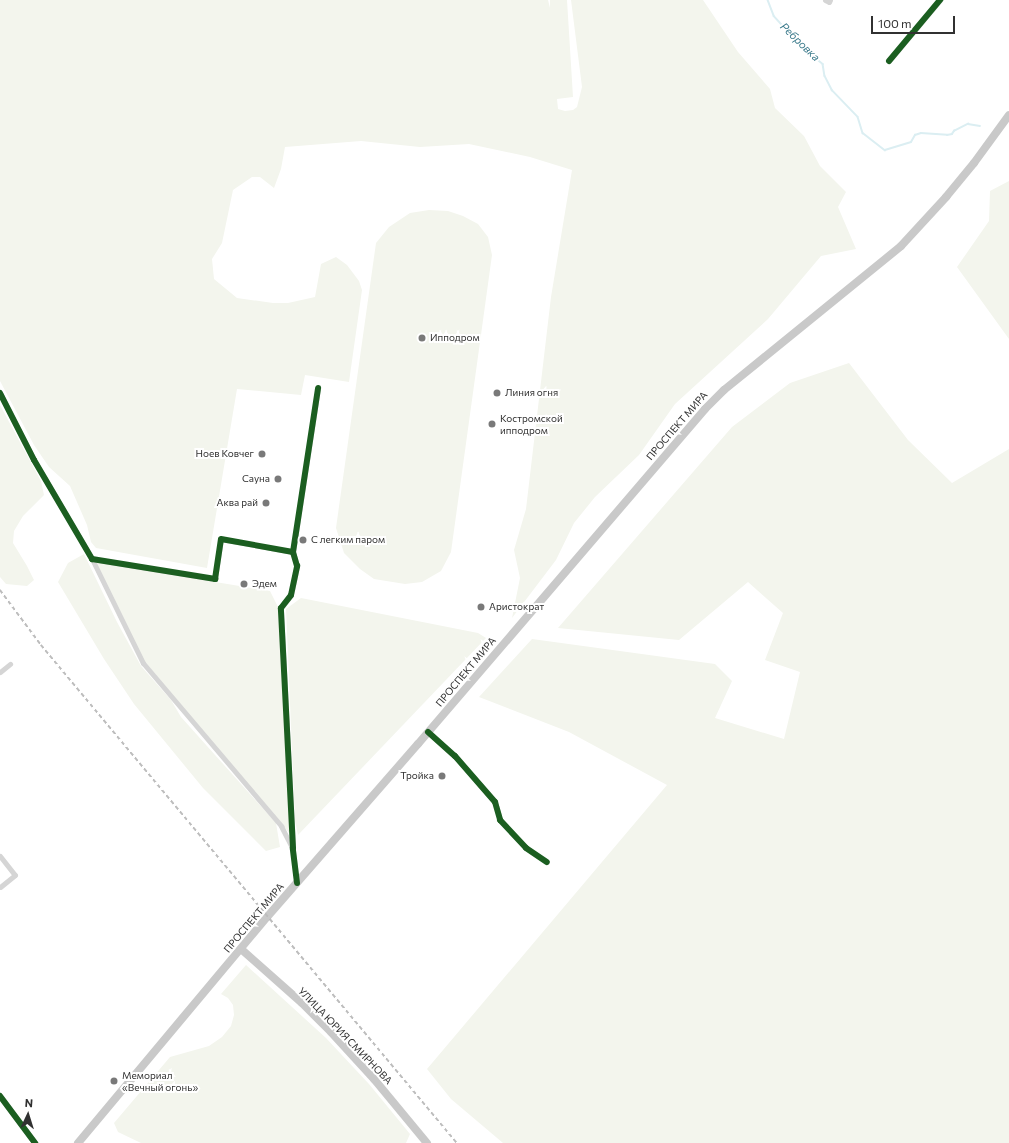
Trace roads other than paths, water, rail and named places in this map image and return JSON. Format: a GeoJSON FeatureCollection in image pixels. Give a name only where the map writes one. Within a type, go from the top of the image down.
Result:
{"type":"FeatureCollection","features":[{"type":"Feature","properties":{"kind":"main road","name":"ПРОСПЕКТ МИРА"},"geometry":{"type":"LineString","coordinates":[[78,1143],[297,883],[724,390],[901,246],[946,197],[1009,115]]}},
{"type":"Feature","properties":{"kind":"main road","name":"УЛИЦА ЮРИЯ СМИРНОВА"},"geometry":{"type":"LineString","coordinates":[[241,949],[302,1003],[331,1032],[427,1143]]}},
{"type":"Feature","properties":{"kind":"street"},"geometry":{"type":"LineString","coordinates":[[889,61],[940,0]]}},
{"type":"Feature","properties":{"kind":"street"},"geometry":{"type":"LineString","coordinates":[[297,883],[293,848],[281,608],[292,595],[297,566],[293,552],[318,388]]}},
{"type":"Feature","properties":{"kind":"street"},"geometry":{"type":"LineString","coordinates":[[0,393],[34,460],[92,559],[143,663],[281,826],[293,848]]}},
{"type":"Feature","properties":{"kind":"street"},"geometry":{"type":"LineString","coordinates":[[92,559],[215,579],[221,539],[293,552]]}},
{"type":"Feature","properties":{"kind":"street"},"geometry":{"type":"LineString","coordinates":[[0,672],[10,664]]}},
{"type":"Feature","properties":{"kind":"street"},"geometry":{"type":"LineString","coordinates":[[428,732],[455,756],[495,802],[500,820],[526,848],[547,862]]}},
{"type":"Feature","properties":{"kind":"street"},"geometry":{"type":"LineString","coordinates":[[0,856],[15,875],[0,887]]}},
{"type":"Feature","properties":{"kind":"street"},"geometry":{"type":"LineString","coordinates":[[0,1096],[33,1142],[39,1143]]}},
{"type":"Feature","properties":{"kind":"waterway","name":"Ребровка"},"geometry":{"type":"LineString","coordinates":[[768,0],[774,16],[802,47],[823,64],[825,76],[832,90],[858,117],[863,133],[885,150],[911,142],[915,135],[921,133],[947,135],[952,134],[954,131],[968,124],[980,126]]}},
{"type":"Feature","properties":{"kind":"railway"},"geometry":{"type":"LineString","coordinates":[[0,590],[41,645],[457,1143]]}},
{"type":"Feature","properties":{"kind":"place","name":"Ипподром"},"geometry":{"type":"Point","coordinates":[422,338]}},
{"type":"Feature","properties":{"kind":"place","name":"Линия огня"},"geometry":{"type":"Point","coordinates":[497,393]}},
{"type":"Feature","properties":{"kind":"place","name":"Костромской ипподром"},"geometry":{"type":"Point","coordinates":[492,424]}},
{"type":"Feature","properties":{"kind":"place","name":"Ноев Ковчег"},"geometry":{"type":"Point","coordinates":[262,454]}},
{"type":"Feature","properties":{"kind":"place","name":"Сауна"},"geometry":{"type":"Point","coordinates":[278,479]}},
{"type":"Feature","properties":{"kind":"place","name":"Аква рай"},"geometry":{"type":"Point","coordinates":[266,503]}},
{"type":"Feature","properties":{"kind":"place","name":"С легким паром"},"geometry":{"type":"Point","coordinates":[303,540]}},
{"type":"Feature","properties":{"kind":"place","name":"Эдем"},"geometry":{"type":"Point","coordinates":[244,584]}},
{"type":"Feature","properties":{"kind":"place","name":"Аристократ"},"geometry":{"type":"Point","coordinates":[481,607]}},
{"type":"Feature","properties":{"kind":"place","name":"Тройка"},"geometry":{"type":"Point","coordinates":[442,776]}},
{"type":"Feature","properties":{"kind":"place","name":"Мемориал «Вечный огонь»"},"geometry":{"type":"Point","coordinates":[114,1081]}}]}
